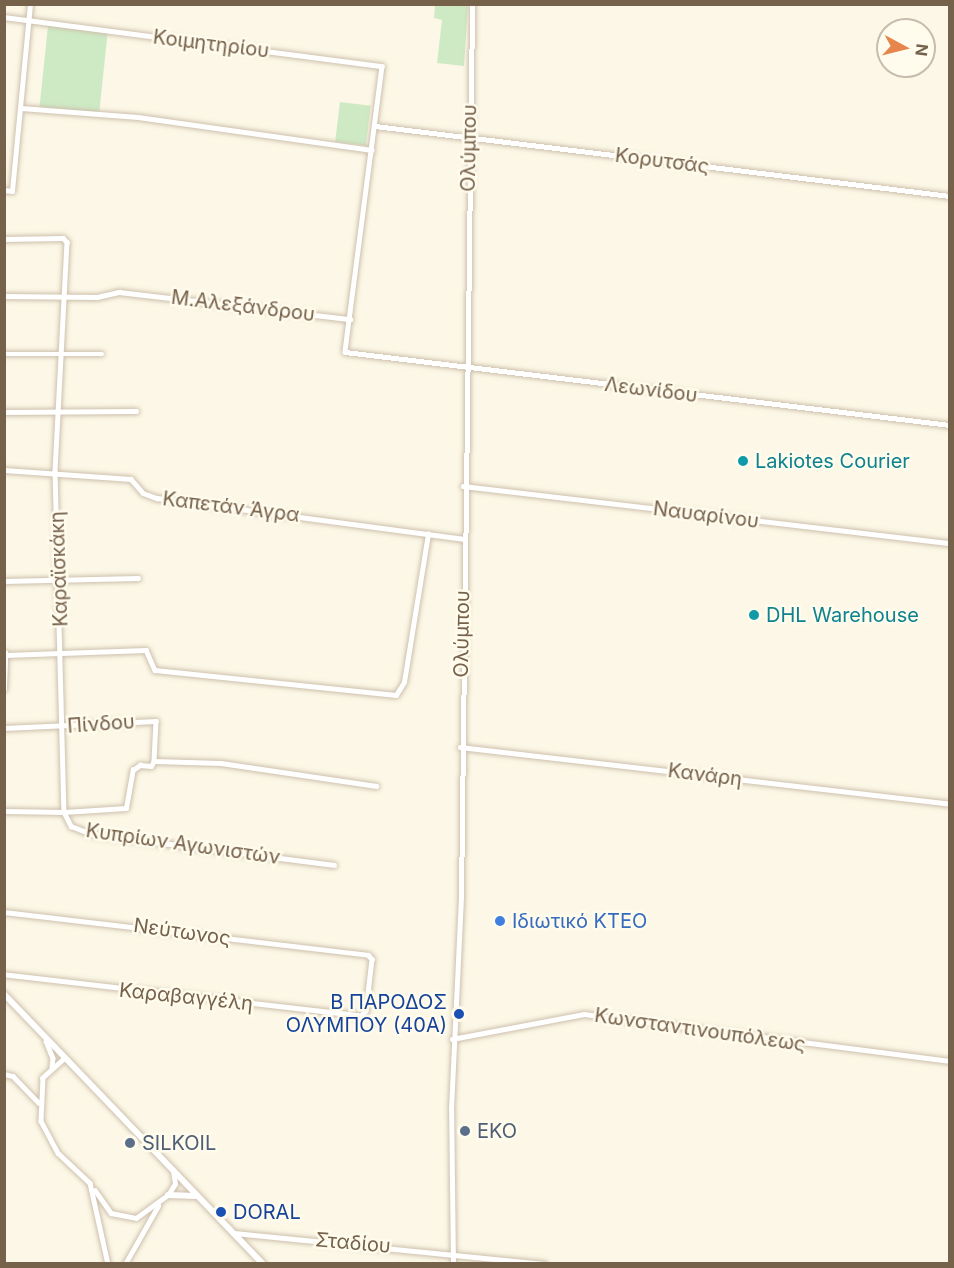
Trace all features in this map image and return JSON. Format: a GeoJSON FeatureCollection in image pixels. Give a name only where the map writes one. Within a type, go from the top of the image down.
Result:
{"type":"FeatureCollection","features":[{"type":"Feature","properties":{"kind":"main road"},"geometry":{"type":"LineString","coordinates":[[4,994],[263,1263]]}},
{"type":"Feature","properties":{"kind":"main road"},"geometry":{"type":"LineString","coordinates":[[168,1195],[186,1193],[197,1197]]}},
{"type":"Feature","properties":{"kind":"street"},"geometry":{"type":"LineString","coordinates":[[4,190],[12,190],[30,4]]}},
{"type":"Feature","properties":{"kind":"street","name":"Ολύμπου"},"geometry":{"type":"LineString","coordinates":[[453,1263],[452,1039],[459,945],[463,486],[472,4]]}},
{"type":"Feature","properties":{"kind":"street"},"geometry":{"type":"LineString","coordinates":[[4,17],[28,21]]}},
{"type":"Feature","properties":{"kind":"street","name":"Κοιμητηρίου"},"geometry":{"type":"LineString","coordinates":[[28,21],[379,64],[381,77],[375,126]]}},
{"type":"Feature","properties":{"kind":"street"},"geometry":{"type":"LineString","coordinates":[[21,108],[138,117],[372,150]]}},
{"type":"Feature","properties":{"kind":"street"},"geometry":{"type":"LineString","coordinates":[[350,319],[375,126]]}},
{"type":"Feature","properties":{"kind":"street","name":"Κορυτσάς"},"geometry":{"type":"LineString","coordinates":[[375,126],[950,196]]}},
{"type":"Feature","properties":{"kind":"street","name":"Καραϊσκάκη"},"geometry":{"type":"LineString","coordinates":[[4,239],[63,238],[67,244],[55,471],[65,727],[64,812]]}},
{"type":"Feature","properties":{"kind":"street","name":"Μ.Αλεξάνδρου"},"geometry":{"type":"LineString","coordinates":[[4,296],[136,294],[350,319]]}},
{"type":"Feature","properties":{"kind":"street","name":"Λεωνίδου"},"geometry":{"type":"LineString","coordinates":[[350,319],[345,352],[352,354],[950,425]]}},
{"type":"Feature","properties":{"kind":"street"},"geometry":{"type":"LineString","coordinates":[[4,354],[102,354]]}},
{"type":"Feature","properties":{"kind":"street"},"geometry":{"type":"LineString","coordinates":[[4,412],[136,411]]}},
{"type":"Feature","properties":{"kind":"street","name":"Καπετάν Άγρα"},"geometry":{"type":"LineString","coordinates":[[4,470],[55,471],[131,478],[143,493],[157,498],[464,538]]}},
{"type":"Feature","properties":{"kind":"street","name":"Ναυαρίνου"},"geometry":{"type":"LineString","coordinates":[[463,486],[950,543]]}},
{"type":"Feature","properties":{"kind":"street"},"geometry":{"type":"LineString","coordinates":[[4,689],[5,653],[136,650],[149,651],[155,670],[396,695],[404,682],[428,534]]}},
{"type":"Feature","properties":{"kind":"street"},"geometry":{"type":"LineString","coordinates":[[4,581],[138,578]]}},
{"type":"Feature","properties":{"kind":"street","name":"Πίνδου"},"geometry":{"type":"LineString","coordinates":[[4,728],[65,727],[156,721],[154,761]]}},
{"type":"Feature","properties":{"kind":"street","name":"Κανάρη"},"geometry":{"type":"LineString","coordinates":[[460,747],[950,804]]}},
{"type":"Feature","properties":{"kind":"street"},"geometry":{"type":"LineString","coordinates":[[64,812],[126,808],[134,768],[151,766],[154,761],[221,763],[376,786]]}},
{"type":"Feature","properties":{"kind":"street","name":"Κυπρίων Αγωνιστών"},"geometry":{"type":"LineString","coordinates":[[4,811],[64,812],[71,826],[92,834],[334,865]]}},
{"type":"Feature","properties":{"kind":"street","name":"Νεύτωνος"},"geometry":{"type":"LineString","coordinates":[[4,912],[359,953],[372,957],[366,1011]]}},
{"type":"Feature","properties":{"kind":"street","name":"Καραβαγγέλη"},"geometry":{"type":"LineString","coordinates":[[4,975],[361,1016],[366,1011]]}},
{"type":"Feature","properties":{"kind":"street","name":"Κωνσταντινουπόλεως"},"geometry":{"type":"LineString","coordinates":[[452,1039],[584,1014],[950,1061]]}},
{"type":"Feature","properties":{"kind":"street"},"geometry":{"type":"LineString","coordinates":[[44,1036],[53,1058],[52,1067]]}},
{"type":"Feature","properties":{"kind":"street"},"geometry":{"type":"LineString","coordinates":[[65,1058],[52,1067],[43,1078],[39,1103],[47,1138],[90,1183],[104,1205],[120,1217],[136,1218],[160,1203],[168,1195],[175,1184],[173,1172]]}},
{"type":"Feature","properties":{"kind":"street"},"geometry":{"type":"LineString","coordinates":[[4,1074],[13,1076],[39,1103]]}},
{"type":"Feature","properties":{"kind":"street"},"geometry":{"type":"LineString","coordinates":[[90,1183],[108,1263]]}},
{"type":"Feature","properties":{"kind":"street"},"geometry":{"type":"LineString","coordinates":[[125,1263],[160,1203]]}},
{"type":"Feature","properties":{"kind":"street","name":"Σταδίου"},"geometry":{"type":"LineString","coordinates":[[234,1233],[454,1252],[544,1263]]}},
{"type":"Feature","properties":{"kind":"green space"},"geometry":{"type":"Polygon","coordinates":[[[435,5],[468,5],[464,66],[437,63],[442,20],[434,18],[435,5]]]}},
{"type":"Feature","properties":{"kind":"green space"},"geometry":{"type":"Polygon","coordinates":[[[48,26],[108,32],[99,114],[39,108],[48,26]]]}},
{"type":"Feature","properties":{"kind":"green space"},"geometry":{"type":"Polygon","coordinates":[[[340,102],[371,106],[366,145],[335,142],[340,102]]]}},
{"type":"Feature","properties":{"kind":"place","name":"Lakiotes Courier"},"geometry":{"type":"Point","coordinates":[743,461]}},
{"type":"Feature","properties":{"kind":"place","name":"DHL Warehouse"},"geometry":{"type":"Point","coordinates":[754,615]}},
{"type":"Feature","properties":{"kind":"place","name":"Ιδιωτικό ΚΤΕΟ"},"geometry":{"type":"Point","coordinates":[500,921]}},
{"type":"Feature","properties":{"kind":"place","name":"Β ΠΑΡΟΔΟΣ ΟΛΥΜΠΟΥ (40Α)"},"geometry":{"type":"Point","coordinates":[459,1014]}},
{"type":"Feature","properties":{"kind":"place","name":"EKO"},"geometry":{"type":"Point","coordinates":[465,1131]}},
{"type":"Feature","properties":{"kind":"place","name":"SILKOIL"},"geometry":{"type":"Point","coordinates":[130,1143]}},
{"type":"Feature","properties":{"kind":"place","name":"DORAL"},"geometry":{"type":"Point","coordinates":[221,1212]}}]}
